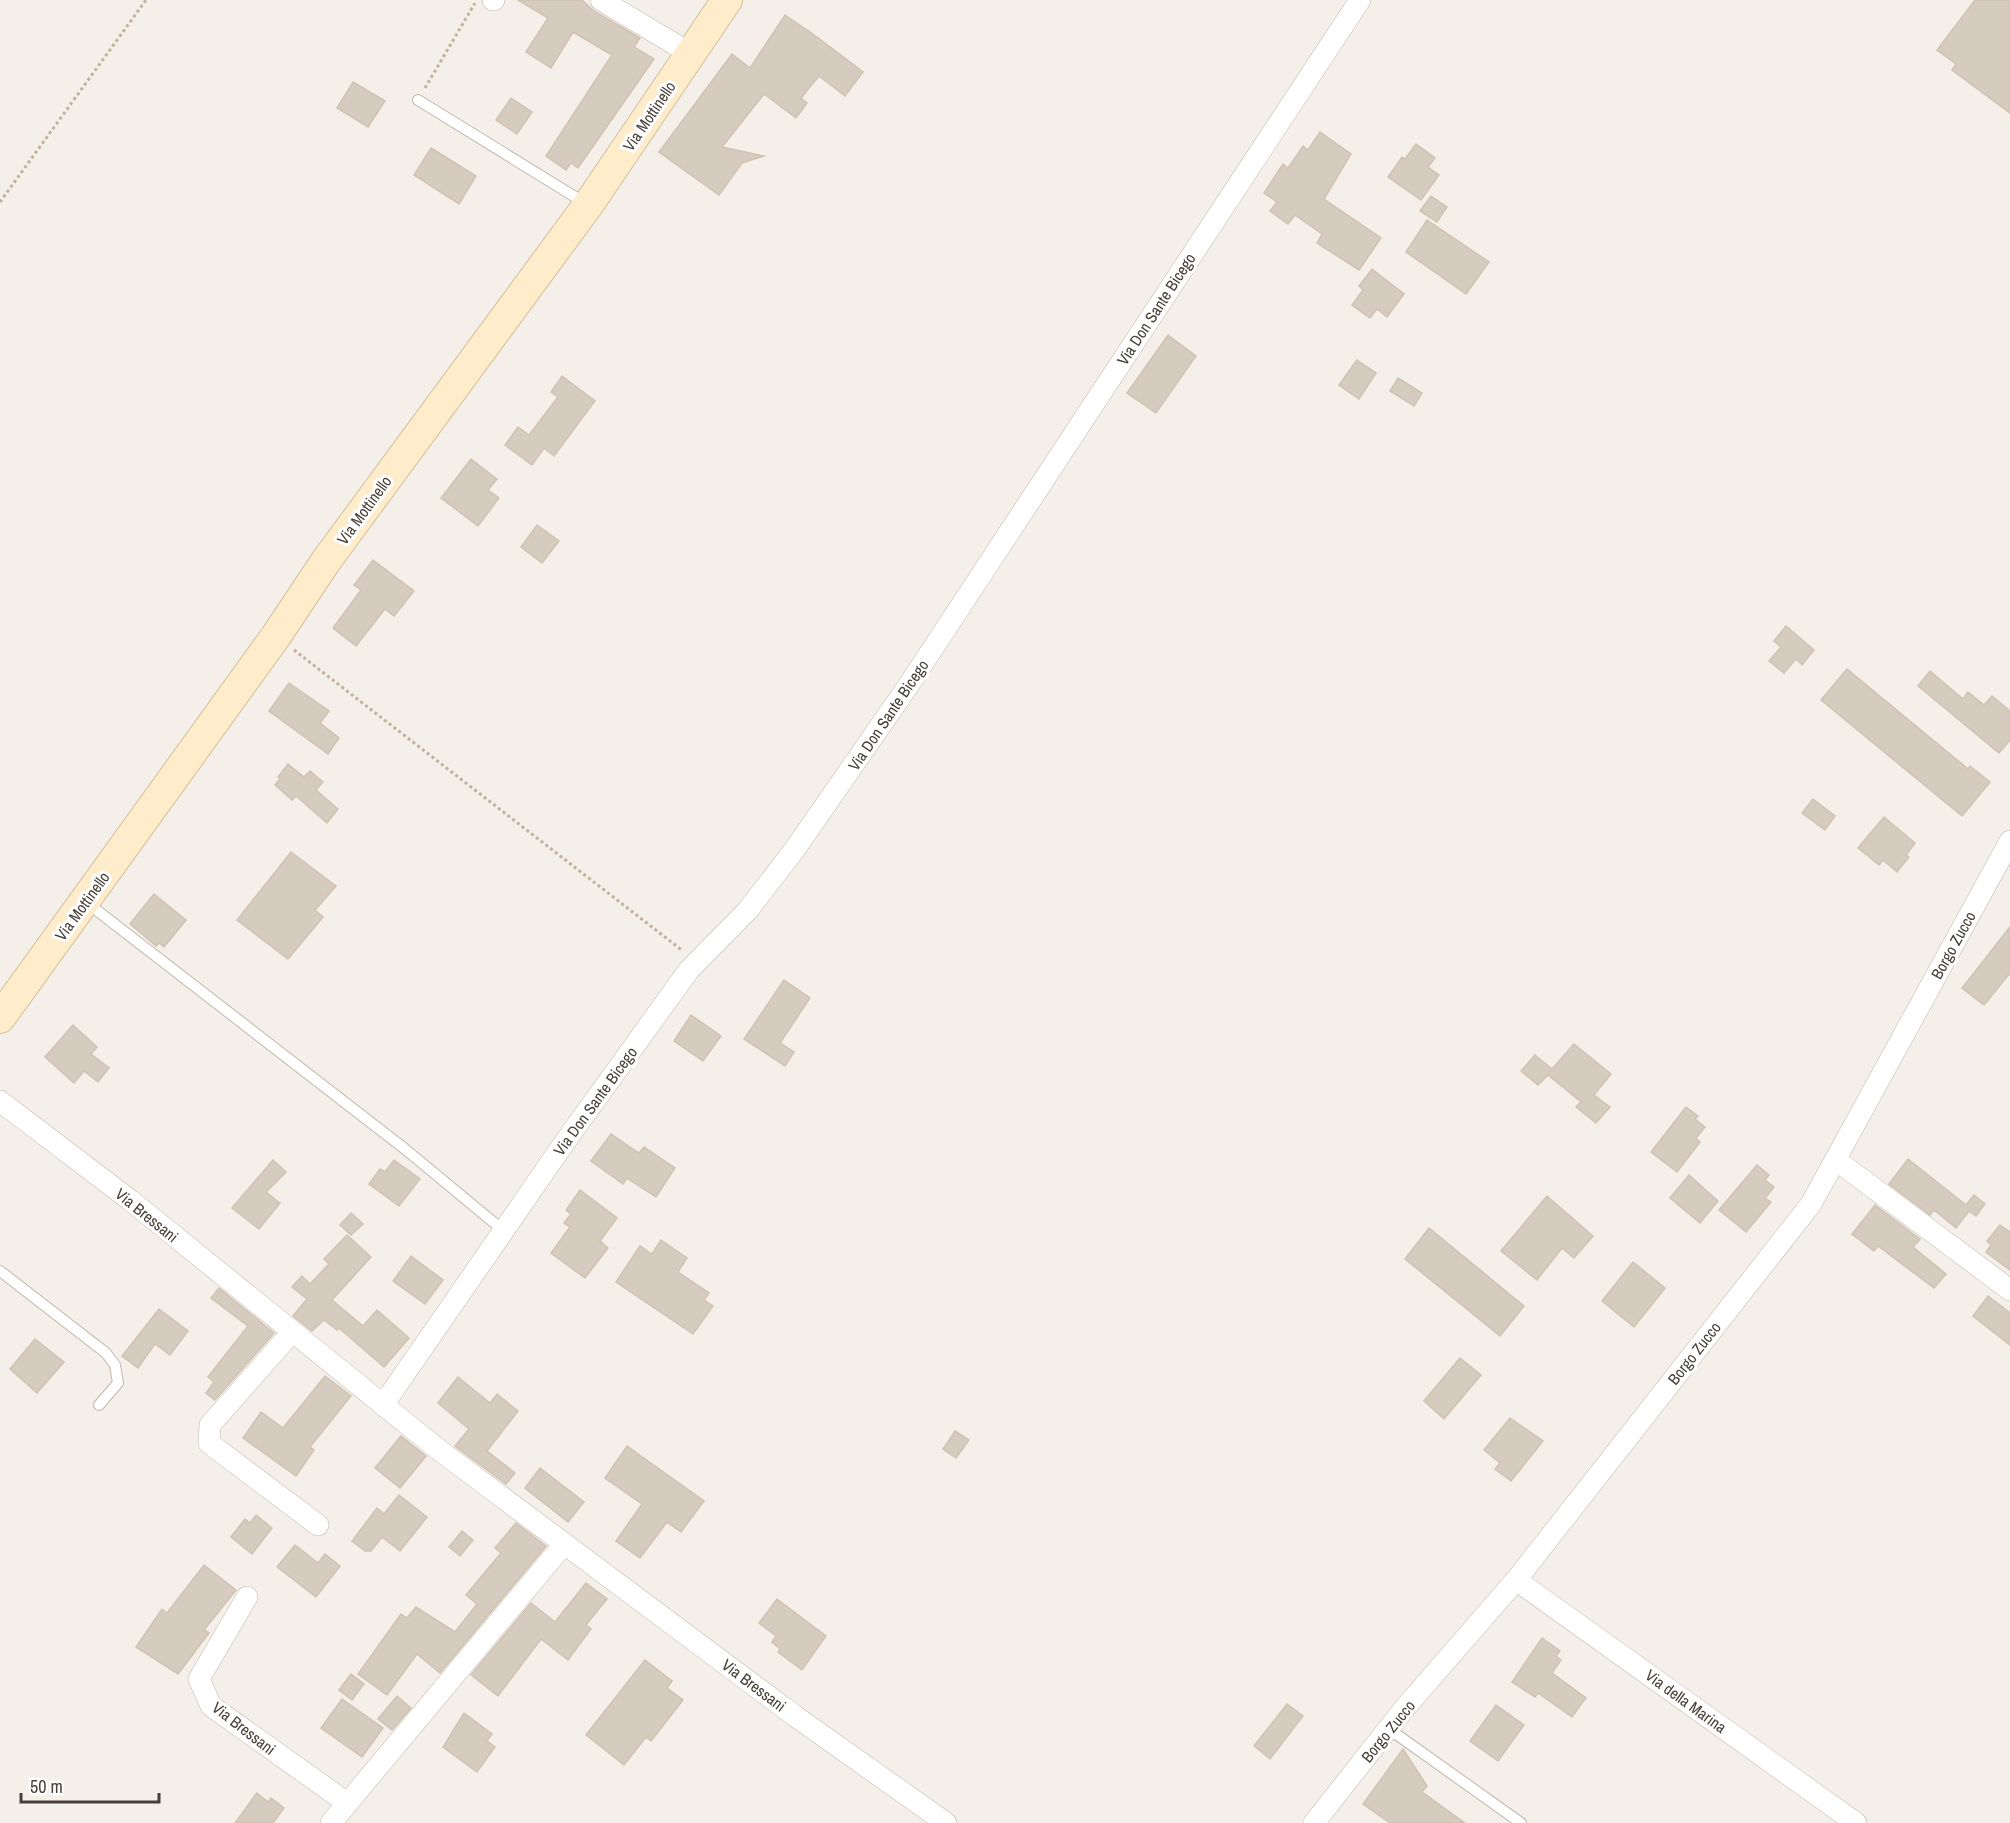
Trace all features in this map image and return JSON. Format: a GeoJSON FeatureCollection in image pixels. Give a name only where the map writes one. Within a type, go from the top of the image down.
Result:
{"type":"FeatureCollection","features":[{"type":"Feature","properties":{"kind":"street"},"geometry":{"type":"LineString","coordinates":[[601,0],[690,54]]}},
{"type":"Feature","properties":{"kind":"street","name":"Via Mottinello"},"geometry":{"type":"LineString","coordinates":[[0,1018],[276,636],[326,561],[588,205],[727,0]]}},
{"type":"Feature","properties":{"kind":"street","name":"Via Don Sante Bicego"},"geometry":{"type":"LineString","coordinates":[[382,1405],[689,970],[748,910],[795,849],[908,686],[1360,0]]}},
{"type":"Feature","properties":{"kind":"street","name":"Borgo Zucco"},"geometry":{"type":"LineString","coordinates":[[1314,1823],[1389,1729],[1516,1580],[1811,1204],[2010,841]]}},
{"type":"Feature","properties":{"kind":"street","name":"Via Bressani"},"geometry":{"type":"LineString","coordinates":[[0,1101],[130,1200],[382,1405],[564,1544],[795,1716],[946,1823]]}},
{"type":"Feature","properties":{"kind":"street"},"geometry":{"type":"LineString","coordinates":[[1836,1160],[2010,1290]]}},
{"type":"Feature","properties":{"kind":"street"},"geometry":{"type":"LineString","coordinates":[[292,1332],[210,1425],[209,1443],[318,1525]]}},
{"type":"Feature","properties":{"kind":"street"},"geometry":{"type":"LineString","coordinates":[[331,1823],[564,1544]]}},
{"type":"Feature","properties":{"kind":"street","name":"Via della Marina"},"geometry":{"type":"LineString","coordinates":[[1516,1580],[1856,1823]]}},
{"type":"Feature","properties":{"kind":"street","name":"Via Bressani"},"geometry":{"type":"LineString","coordinates":[[247,1596],[199,1679],[211,1706],[347,1803]]}},
{"type":"Feature","properties":{"kind":"lane"},"geometry":{"type":"LineString","coordinates":[[418,100],[588,205]]}},
{"type":"Feature","properties":{"kind":"lane"},"geometry":{"type":"LineString","coordinates":[[85,902],[405,1149],[504,1231]]}},
{"type":"Feature","properties":{"kind":"lane"},"geometry":{"type":"LineString","coordinates":[[0,1271],[106,1353],[115,1365],[118,1383],[99,1405]]}},
{"type":"Feature","properties":{"kind":"lane"},"geometry":{"type":"LineString","coordinates":[[1389,1729],[1521,1823]]}},
{"type":"Feature","properties":{"kind":"path"},"geometry":{"type":"LineString","coordinates":[[0,202],[146,0]]}},
{"type":"Feature","properties":{"kind":"path"},"geometry":{"type":"LineString","coordinates":[[418,100],[477,0]]}},
{"type":"Feature","properties":{"kind":"path"},"geometry":{"type":"LineString","coordinates":[[276,636],[697,962]]}},
{"type":"Feature","properties":{"kind":"building"},"geometry":{"type":"Polygon","coordinates":[[[518,0],[582,0],[594,11],[640,38],[634,47],[654,59],[578,168],[571,163],[566,170],[546,156],[612,55],[573,32],[551,68],[526,52],[548,18],[518,0]]]}},
{"type":"Feature","properties":{"kind":"building"},"geometry":{"type":"Polygon","coordinates":[[[1975,0],[2010,0],[2010,113],[1952,70],[1956,64],[1937,50],[1975,0]]]}},
{"type":"Feature","properties":{"kind":"building"},"geometry":{"type":"Polygon","coordinates":[[[785,15],[863,72],[845,96],[819,76],[801,98],[807,103],[796,118],[764,94],[722,147],[764,156],[742,163],[719,195],[659,152],[732,54],[750,68],[785,15]]]}},
{"type":"Feature","properties":{"kind":"building"},"geometry":{"type":"Polygon","coordinates":[[[353,82],[385,101],[368,127],[337,108],[353,82]]]}},
{"type":"Feature","properties":{"kind":"building"},"geometry":{"type":"Polygon","coordinates":[[[511,98],[532,112],[517,134],[496,120],[511,98]]]}},
{"type":"Feature","properties":{"kind":"building"},"geometry":{"type":"Polygon","coordinates":[[[1320,132],[1351,154],[1324,199],[1381,238],[1359,270],[1317,243],[1322,234],[1295,215],[1288,224],[1270,211],[1277,202],[1264,193],[1283,164],[1288,168],[1303,146],[1308,150],[1320,132]]]}},
{"type":"Feature","properties":{"kind":"building"},"geometry":{"type":"Polygon","coordinates":[[[1416,144],[1435,158],[1428,167],[1439,175],[1421,200],[1388,177],[1402,157],[1405,159],[1416,144]]]}},
{"type":"Feature","properties":{"kind":"building"},"geometry":{"type":"Polygon","coordinates":[[[431,148],[476,176],[459,204],[414,175],[431,148]]]}},
{"type":"Feature","properties":{"kind":"building"},"geometry":{"type":"Polygon","coordinates":[[[1431,196],[1447,207],[1437,222],[1420,211],[1431,196]]]}},
{"type":"Feature","properties":{"kind":"building"},"geometry":{"type":"Polygon","coordinates":[[[1427,220],[1489,262],[1466,294],[1406,252],[1427,220]]]}},
{"type":"Feature","properties":{"kind":"building"},"geometry":{"type":"Polygon","coordinates":[[[1372,269],[1404,294],[1387,317],[1377,309],[1370,318],[1352,305],[1363,290],[1359,286],[1372,269]]]}},
{"type":"Feature","properties":{"kind":"building"},"geometry":{"type":"Polygon","coordinates":[[[1168,335],[1196,356],[1156,413],[1127,393],[1168,335]]]}},
{"type":"Feature","properties":{"kind":"building"},"geometry":{"type":"Polygon","coordinates":[[[1357,360],[1376,373],[1359,399],[1339,385],[1357,360]]]}},
{"type":"Feature","properties":{"kind":"building"},"geometry":{"type":"Polygon","coordinates":[[[562,376],[595,401],[554,456],[544,448],[532,465],[505,445],[518,427],[529,435],[558,397],[551,392],[562,376]]]}},
{"type":"Feature","properties":{"kind":"building"},"geometry":{"type":"Polygon","coordinates":[[[1398,378],[1422,393],[1414,406],[1390,391],[1398,378]]]}},
{"type":"Feature","properties":{"kind":"building"},"geometry":{"type":"Polygon","coordinates":[[[471,459],[497,479],[488,490],[499,498],[478,526],[441,498],[471,459]]]}},
{"type":"Feature","properties":{"kind":"building"},"geometry":{"type":"Polygon","coordinates":[[[537,525],[559,541],[542,563],[521,547],[537,525]]]}},
{"type":"Feature","properties":{"kind":"building"},"geometry":{"type":"Polygon","coordinates":[[[373,560],[414,591],[394,616],[385,609],[356,646],[333,628],[361,590],[354,585],[373,560]]]}},
{"type":"Feature","properties":{"kind":"building"},"geometry":{"type":"Polygon","coordinates":[[[1786,626],[1814,650],[1802,665],[1796,659],[1784,673],[1769,661],[1781,647],[1774,641],[1786,626]]]}},
{"type":"Feature","properties":{"kind":"building"},"geometry":{"type":"Polygon","coordinates":[[[1847,669],[1968,769],[1970,766],[1990,782],[1962,816],[1821,700],[1847,669]]]}},
{"type":"Feature","properties":{"kind":"building"},"geometry":{"type":"Polygon","coordinates":[[[1930,671],[1963,699],[1968,692],[1984,705],[1992,696],[2010,711],[2010,740],[1999,753],[1918,686],[1930,671]]]}},
{"type":"Feature","properties":{"kind":"building"},"geometry":{"type":"Polygon","coordinates":[[[289,683],[329,711],[320,723],[339,738],[328,754],[269,711],[289,683]]]}},
{"type":"Feature","properties":{"kind":"building"},"geometry":{"type":"Polygon","coordinates":[[[288,764],[304,777],[310,771],[323,782],[316,790],[338,809],[327,823],[296,796],[292,800],[275,785],[288,764]]]}},
{"type":"Feature","properties":{"kind":"building"},"geometry":{"type":"Polygon","coordinates":[[[1813,799],[1835,816],[1825,830],[1802,813],[1813,799]]]}},
{"type":"Feature","properties":{"kind":"building"},"geometry":{"type":"Polygon","coordinates":[[[1884,817],[1915,843],[1906,855],[1909,857],[1897,872],[1883,860],[1879,865],[1858,848],[1884,817]]]}},
{"type":"Feature","properties":{"kind":"building"},"geometry":{"type":"Polygon","coordinates":[[[291,852],[336,886],[315,910],[323,917],[288,959],[237,920],[291,852]]]}},
{"type":"Feature","properties":{"kind":"building"},"geometry":{"type":"Polygon","coordinates":[[[154,894],[186,920],[164,947],[159,943],[156,946],[130,924],[154,894]]]}},
{"type":"Feature","properties":{"kind":"building"},"geometry":{"type":"Polygon","coordinates":[[[2010,927],[2010,973],[1984,1005],[1962,988],[2010,927]]]}},
{"type":"Feature","properties":{"kind":"building"},"geometry":{"type":"Polygon","coordinates":[[[784,980],[810,998],[780,1043],[794,1052],[785,1066],[744,1039],[784,980]]]}},
{"type":"Feature","properties":{"kind":"building"},"geometry":{"type":"Polygon","coordinates":[[[691,1015],[721,1036],[703,1061],[674,1041],[691,1015]]]}},
{"type":"Feature","properties":{"kind":"building"},"geometry":{"type":"Polygon","coordinates":[[[73,1025],[97,1047],[91,1054],[109,1068],[98,1082],[84,1071],[74,1083],[45,1057],[73,1025]]]}},
{"type":"Feature","properties":{"kind":"building"},"geometry":{"type":"Polygon","coordinates":[[[1574,1044],[1611,1074],[1594,1095],[1610,1107],[1596,1123],[1576,1107],[1581,1102],[1548,1075],[1538,1085],[1521,1071],[1535,1055],[1552,1069],[1574,1044]]]}},
{"type":"Feature","properties":{"kind":"building"},"geometry":{"type":"Polygon","coordinates":[[[1686,1107],[1698,1116],[1695,1119],[1705,1127],[1696,1138],[1700,1142],[1677,1172],[1651,1152],[1686,1107]]]}},
{"type":"Feature","properties":{"kind":"building"},"geometry":{"type":"Polygon","coordinates":[[[611,1134],[639,1153],[644,1147],[675,1168],[656,1197],[627,1178],[623,1184],[591,1161],[611,1134]]]}},
{"type":"Feature","properties":{"kind":"building"},"geometry":{"type":"Polygon","coordinates":[[[1908,1159],[1966,1205],[1974,1195],[1985,1204],[1976,1216],[1969,1211],[1956,1228],[1934,1210],[1930,1215],[1889,1184],[1908,1159]]]}},
{"type":"Feature","properties":{"kind":"building"},"geometry":{"type":"Polygon","coordinates":[[[273,1160],[286,1172],[266,1192],[280,1203],[259,1229],[232,1208],[273,1160]]]}},
{"type":"Feature","properties":{"kind":"building"},"geometry":{"type":"Polygon","coordinates":[[[394,1160],[420,1179],[399,1206],[369,1184],[380,1169],[385,1172],[394,1160]]]}},
{"type":"Feature","properties":{"kind":"building"},"geometry":{"type":"Polygon","coordinates":[[[1757,1165],[1769,1175],[1765,1180],[1774,1187],[1765,1198],[1771,1202],[1746,1232],[1719,1210],[1757,1165]]]}},
{"type":"Feature","properties":{"kind":"building"},"geometry":{"type":"Polygon","coordinates":[[[1689,1175],[1718,1201],[1700,1223],[1670,1198],[1689,1175]]]}},
{"type":"Feature","properties":{"kind":"building"},"geometry":{"type":"Polygon","coordinates":[[[580,1190],[617,1218],[600,1241],[608,1248],[585,1278],[551,1253],[570,1227],[564,1223],[571,1214],[566,1210],[580,1190]]]}},
{"type":"Feature","properties":{"kind":"building"},"geometry":{"type":"Polygon","coordinates":[[[1547,1196],[1593,1236],[1574,1258],[1562,1248],[1537,1280],[1501,1251],[1547,1196]]]}},
{"type":"Feature","properties":{"kind":"building"},"geometry":{"type":"Polygon","coordinates":[[[1875,1205],[1920,1239],[1913,1247],[1946,1274],[1934,1288],[1878,1246],[1874,1251],[1852,1234],[1875,1205]]]}},
{"type":"Feature","properties":{"kind":"building"},"geometry":{"type":"Polygon","coordinates":[[[351,1213],[363,1224],[351,1235],[340,1225],[351,1213]]]}},
{"type":"Feature","properties":{"kind":"building"},"geometry":{"type":"Polygon","coordinates":[[[2000,1225],[2010,1232],[2010,1270],[1986,1252],[1991,1245],[1987,1241],[2000,1225]]]}},
{"type":"Feature","properties":{"kind":"building"},"geometry":{"type":"Polygon","coordinates":[[[1429,1228],[1524,1306],[1500,1336],[1405,1259],[1429,1228]]]}},
{"type":"Feature","properties":{"kind":"building"},"geometry":{"type":"Polygon","coordinates":[[[347,1235],[371,1257],[332,1300],[363,1326],[377,1310],[409,1338],[384,1367],[339,1328],[337,1330],[324,1320],[312,1331],[293,1316],[307,1299],[292,1287],[302,1276],[310,1284],[329,1264],[324,1259],[347,1235]]]}},
{"type":"Feature","properties":{"kind":"building"},"geometry":{"type":"Polygon","coordinates":[[[661,1240],[687,1258],[678,1272],[709,1293],[704,1300],[713,1306],[693,1334],[616,1282],[640,1246],[652,1254],[661,1240]]]}},
{"type":"Feature","properties":{"kind":"building"},"geometry":{"type":"Polygon","coordinates":[[[411,1256],[443,1280],[425,1304],[393,1281],[411,1256]]]}},
{"type":"Feature","properties":{"kind":"building"},"geometry":{"type":"Polygon","coordinates":[[[1633,1262],[1665,1288],[1634,1327],[1602,1301],[1633,1262]]]}},
{"type":"Feature","properties":{"kind":"building"},"geometry":{"type":"Polygon","coordinates":[[[219,1288],[274,1333],[215,1400],[206,1393],[214,1382],[208,1377],[248,1326],[211,1298],[219,1288]]]}},
{"type":"Feature","properties":{"kind":"building"},"geometry":{"type":"Polygon","coordinates":[[[1988,1296],[2010,1313],[2010,1345],[1973,1316],[1988,1296]]]}},
{"type":"Feature","properties":{"kind":"building"},"geometry":{"type":"Polygon","coordinates":[[[159,1309],[188,1331],[170,1355],[155,1344],[138,1368],[122,1356],[159,1309]]]}},
{"type":"Feature","properties":{"kind":"building"},"geometry":{"type":"Polygon","coordinates":[[[35,1339],[64,1362],[37,1393],[10,1369],[35,1339]]]}},
{"type":"Feature","properties":{"kind":"building"},"geometry":{"type":"Polygon","coordinates":[[[1460,1358],[1481,1375],[1444,1419],[1424,1401],[1460,1358]]]}},
{"type":"Feature","properties":{"kind":"building"},"geometry":{"type":"Polygon","coordinates":[[[325,1376],[351,1396],[310,1447],[314,1450],[296,1476],[243,1438],[261,1412],[283,1428],[325,1376]]]}},
{"type":"Feature","properties":{"kind":"building"},"geometry":{"type":"Polygon","coordinates":[[[458,1377],[490,1403],[497,1394],[518,1411],[487,1451],[515,1473],[506,1484],[455,1446],[469,1429],[438,1403],[458,1377]]]}},
{"type":"Feature","properties":{"kind":"building"},"geometry":{"type":"Polygon","coordinates":[[[1510,1418],[1543,1441],[1511,1481],[1495,1469],[1500,1463],[1484,1450],[1510,1418]]]}},
{"type":"Feature","properties":{"kind":"building"},"geometry":{"type":"Polygon","coordinates":[[[955,1431],[969,1440],[956,1458],[943,1449],[955,1431]]]}},
{"type":"Feature","properties":{"kind":"building"},"geometry":{"type":"Polygon","coordinates":[[[401,1436],[426,1456],[400,1488],[375,1468],[401,1436]]]}},
{"type":"Feature","properties":{"kind":"building"},"geometry":{"type":"Polygon","coordinates":[[[627,1446],[704,1501],[681,1532],[667,1522],[640,1558],[616,1541],[642,1504],[605,1478],[627,1446]]]}},
{"type":"Feature","properties":{"kind":"building"},"geometry":{"type":"Polygon","coordinates":[[[540,1468],[584,1502],[568,1522],[525,1488],[540,1468]]]}},
{"type":"Feature","properties":{"kind":"building"},"geometry":{"type":"Polygon","coordinates":[[[399,1495],[427,1517],[400,1551],[382,1537],[371,1551],[365,1551],[352,1541],[377,1508],[384,1514],[399,1495]]]}},
{"type":"Feature","properties":{"kind":"building"},"geometry":{"type":"Polygon","coordinates":[[[256,1515],[272,1528],[252,1554],[231,1537],[245,1519],[250,1523],[256,1515]]]}},
{"type":"Feature","properties":{"kind":"building"},"geometry":{"type":"Polygon","coordinates":[[[516,1523],[546,1546],[440,1673],[417,1654],[387,1695],[358,1674],[401,1614],[407,1618],[416,1607],[455,1632],[477,1604],[466,1595],[501,1553],[495,1548],[516,1523]]]}},
{"type":"Feature","properties":{"kind":"building"},"geometry":{"type":"Polygon","coordinates":[[[462,1531],[473,1540],[460,1556],[449,1547],[462,1531]]]}},
{"type":"Feature","properties":{"kind":"building"},"geometry":{"type":"Polygon","coordinates":[[[295,1545],[318,1563],[325,1554],[340,1566],[316,1597],[277,1567],[295,1545]]]}},
{"type":"Feature","properties":{"kind":"building"},"geometry":{"type":"Polygon","coordinates":[[[204,1565],[236,1590],[204,1630],[209,1633],[178,1674],[136,1647],[162,1609],[167,1613],[204,1565]]]}},
{"type":"Feature","properties":{"kind":"building"},"geometry":{"type":"Polygon","coordinates":[[[586,1583],[607,1599],[586,1625],[591,1629],[568,1660],[541,1639],[498,1696],[471,1675],[531,1603],[555,1622],[586,1583]]]}},
{"type":"Feature","properties":{"kind":"building"},"geometry":{"type":"Polygon","coordinates":[[[777,1599],[826,1636],[802,1670],[778,1652],[780,1649],[772,1642],[776,1636],[759,1623],[777,1599]]]}},
{"type":"Feature","properties":{"kind":"building"},"geometry":{"type":"Polygon","coordinates":[[[1542,1638],[1560,1651],[1556,1656],[1561,1660],[1552,1673],[1586,1698],[1572,1717],[1538,1693],[1535,1697],[1512,1682],[1542,1638]]]}},
{"type":"Feature","properties":{"kind":"building"},"geometry":{"type":"Polygon","coordinates":[[[645,1660],[672,1681],[667,1688],[683,1700],[651,1741],[646,1737],[624,1765],[586,1735],[645,1660]]]}},
{"type":"Feature","properties":{"kind":"building"},"geometry":{"type":"Polygon","coordinates":[[[351,1674],[364,1684],[352,1700],[339,1690],[351,1674]]]}},
{"type":"Feature","properties":{"kind":"building"},"geometry":{"type":"Polygon","coordinates":[[[397,1696],[411,1708],[392,1730],[378,1719],[397,1696]]]}},
{"type":"Feature","properties":{"kind":"building"},"geometry":{"type":"Polygon","coordinates":[[[342,1699],[383,1728],[362,1757],[321,1728],[342,1699]]]}},
{"type":"Feature","properties":{"kind":"building"},"geometry":{"type":"Polygon","coordinates":[[[1287,1704],[1303,1716],[1270,1759],[1254,1746],[1287,1704]]]}},
{"type":"Feature","properties":{"kind":"building"},"geometry":{"type":"Polygon","coordinates":[[[1496,1705],[1524,1725],[1498,1761],[1470,1741],[1496,1705]]]}},
{"type":"Feature","properties":{"kind":"building"},"geometry":{"type":"Polygon","coordinates":[[[464,1713],[492,1734],[487,1741],[495,1747],[477,1772],[443,1747],[464,1713]]]}},
{"type":"Feature","properties":{"kind":"building"},"geometry":{"type":"Polygon","coordinates":[[[1403,1749],[1427,1786],[1422,1792],[1465,1823],[1390,1823],[1363,1804],[1403,1749]]]}},
{"type":"Feature","properties":{"kind":"building"},"geometry":{"type":"Polygon","coordinates":[[[257,1793],[268,1802],[271,1798],[284,1808],[273,1823],[235,1823],[257,1793]]]}}]}
